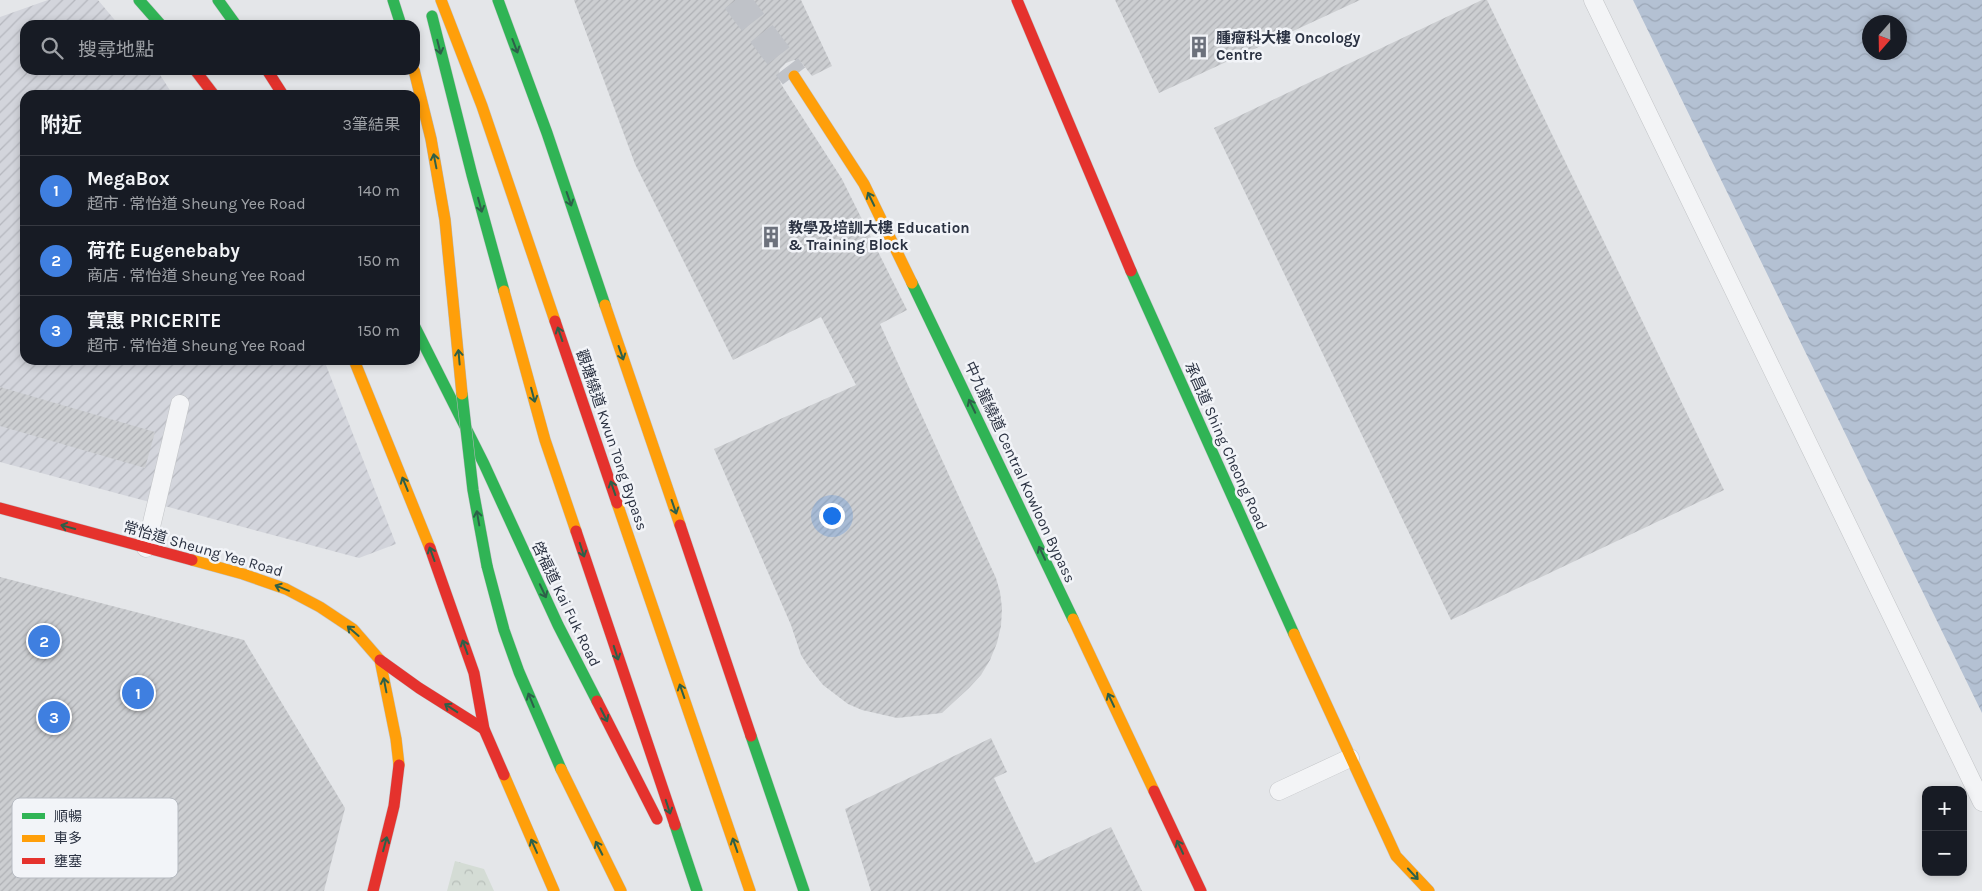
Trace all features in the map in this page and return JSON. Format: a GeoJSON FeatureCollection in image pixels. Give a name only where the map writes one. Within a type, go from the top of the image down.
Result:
{"type":"FeatureCollection","features":[{"type":"Feature","properties":{"kind":"main road"},"geometry":{"type":"LineString","coordinates":[[139,0],[157,20]]}},
{"type":"Feature","properties":{"kind":"main road"},"geometry":{"type":"LineString","coordinates":[[218,0],[232,20]]}},
{"type":"Feature","properties":{"kind":"main road"},"geometry":{"type":"LineString","coordinates":[[393,0],[399,20]]}},
{"type":"Feature","properties":{"kind":"main road","name":"觀塘繞道 Kwun Tong Bypass"},"geometry":{"type":"LineString","coordinates":[[441,0],[482,106],[750,891]]}},
{"type":"Feature","properties":{"kind":"main road"},"geometry":{"type":"LineString","coordinates":[[498,0],[547,133],[804,891]]}},
{"type":"Feature","properties":{"kind":"main road","name":"承昌道 Shing Cheong Road"},"geometry":{"type":"LineString","coordinates":[[1017,0],[1106,214],[1350,758],[1396,856],[1429,891]]}},
{"type":"Feature","properties":{"kind":"main road"},"geometry":{"type":"LineString","coordinates":[[430,9],[472,175],[545,440],[696,891]]}},
{"type":"Feature","properties":{"kind":"main road"},"geometry":{"type":"LineString","coordinates":[[200,75],[210,90]]}},
{"type":"Feature","properties":{"kind":"main road"},"geometry":{"type":"LineString","coordinates":[[270,75],[280,90]]}},
{"type":"Feature","properties":{"kind":"main road"},"geometry":{"type":"LineString","coordinates":[[415,75],[419,90]]}},
{"type":"Feature","properties":{"kind":"main road","name":"中九龍繞道 Central Kowloon Bypass"},"geometry":{"type":"LineString","coordinates":[[794,76],[864,184],[1024,514],[1201,891]]}},
{"type":"Feature","properties":{"kind":"main road"},"geometry":{"type":"LineString","coordinates":[[420,94],[431,138],[445,220],[464,418],[473,490],[487,566],[507,639],[541,726],[558,766],[622,891]]}},
{"type":"Feature","properties":{"kind":"main road","name":"啓福道 Kai Fuk Road"},"geometry":{"type":"LineString","coordinates":[[420,337],[484,464],[558,624],[696,891]]}},
{"type":"Feature","properties":{"kind":"main road"},"geometry":{"type":"LineString","coordinates":[[356,365],[442,578],[474,673],[484,729],[554,891]]}},
{"type":"Feature","properties":{"kind":"main road","name":"常怡道 Sheung Yee Road"},"geometry":{"type":"LineString","coordinates":[[0,508],[242,574],[286,589],[320,607],[353,629],[380,660],[396,739],[399,767],[394,806],[373,891]]}},
{"type":"Feature","properties":{"kind":"main road"},"geometry":{"type":"LineString","coordinates":[[380,660],[419,688],[484,729]]}},
{"type":"Feature","properties":{"kind":"lane"},"geometry":{"type":"LineString","coordinates":[[1593,0],[1982,802]]}},
{"type":"Feature","properties":{"kind":"lane"},"geometry":{"type":"LineString","coordinates":[[146,548],[180,404]]}},
{"type":"Feature","properties":{"kind":"lane"},"geometry":{"type":"LineString","coordinates":[[1279,791],[1350,758]]}},
{"type":"Feature","properties":{"kind":"shaded area"},"geometry":{"type":"Polygon","coordinates":[[[48,0],[98,0],[115,20],[20,20],[20,75],[160,75],[170,90],[20,90],[20,365],[326,365],[396,544],[359,558],[0,462],[0,17],[48,0]]]}},
{"type":"Feature","properties":{"kind":"green space"},"geometry":{"type":"Polygon","coordinates":[[[455,861],[484,869],[494,891],[447,891],[455,861]]]}},
{"type":"Feature","properties":{"kind":"water"},"geometry":{"type":"Polygon","coordinates":[[[1633,0],[1982,0],[1982,713],[1633,0]]]}},
{"type":"Feature","properties":{"kind":"building"},"geometry":{"type":"Polygon","coordinates":[[[574,0],[801,0],[832,66],[812,76],[801,62],[794,60],[786,63],[780,69],[778,76],[781,84],[842,179],[907,310],[880,324],[996,578],[1000,592],[1002,608],[1001,626],[990,660],[981,675],[942,713],[897,718],[862,710],[848,704],[823,685],[801,655],[791,625],[714,449],[856,385],[821,317],[733,360],[635,164],[574,0]]]}},
{"type":"Feature","properties":{"kind":"building","name":"腫瘤科大樓 Oncology Centre"},"geometry":{"type":"Polygon","coordinates":[[[1115,0],[1360,0],[1159,93],[1115,0]]]}},
{"type":"Feature","properties":{"kind":"building"},"geometry":{"type":"Polygon","coordinates":[[[1482,0],[1487,0],[1724,490],[1451,620],[1214,128],[1482,0]]]}},
{"type":"Feature","properties":{"kind":"building"},"geometry":{"type":"Polygon","coordinates":[[[0,387],[155,432],[145,468],[0,426],[0,387]]]}},
{"type":"Feature","properties":{"kind":"building"},"geometry":{"type":"Polygon","coordinates":[[[0,577],[244,640],[345,808],[324,891],[0,891],[0,577]]]}},
{"type":"Feature","properties":{"kind":"building"},"geometry":{"type":"Polygon","coordinates":[[[991,738],[1007,772],[994,778],[1035,863],[1111,827],[1142,891],[871,891],[845,809],[991,738]]]}},
{"type":"Feature","properties":{"kind":"tunnel"},"geometry":{"type":"LineString","coordinates":[[736,0],[794,76]]}},
{"type":"Feature","properties":{"kind":"traffic: fast"},"geometry":{"type":"LineString","coordinates":[[139,0],[157,20]]}},
{"type":"Feature","properties":{"kind":"traffic: fast"},"geometry":{"type":"LineString","coordinates":[[218,0],[232,20]]}},
{"type":"Feature","properties":{"kind":"traffic: fast"},"geometry":{"type":"LineString","coordinates":[[393,0],[399,20]]}},
{"type":"Feature","properties":{"kind":"traffic: fast"},"geometry":{"type":"LineString","coordinates":[[498,0],[547,133],[605,305]]}},
{"type":"Feature","properties":{"kind":"traffic: fast"},"geometry":{"type":"LineString","coordinates":[[432,16],[472,175],[504,291]]}},
{"type":"Feature","properties":{"kind":"traffic: fast"},"geometry":{"type":"LineString","coordinates":[[1131,271],[1294,634]]}},
{"type":"Feature","properties":{"kind":"traffic: fast"},"geometry":{"type":"LineString","coordinates":[[912,283],[1073,619]]}},
{"type":"Feature","properties":{"kind":"traffic: fast"},"geometry":{"type":"LineString","coordinates":[[420,337],[484,464],[558,625],[597,701]]}},
{"type":"Feature","properties":{"kind":"traffic: fast"},"geometry":{"type":"LineString","coordinates":[[462,394],[473,490],[487,566]]}},
{"type":"Feature","properties":{"kind":"traffic: fast"},"geometry":{"type":"LineString","coordinates":[[487,566],[504,630],[519,672],[561,769]]}},
{"type":"Feature","properties":{"kind":"traffic: fast"},"geometry":{"type":"LineString","coordinates":[[751,736],[804,891]]}},
{"type":"Feature","properties":{"kind":"traffic: fast"},"geometry":{"type":"LineString","coordinates":[[675,825],[697,891]]}},
{"type":"Feature","properties":{"kind":"traffic: slow"},"geometry":{"type":"LineString","coordinates":[[441,0],[482,106],[555,321]]}},
{"type":"Feature","properties":{"kind":"traffic: slow"},"geometry":{"type":"LineString","coordinates":[[415,75],[419,90]]}},
{"type":"Feature","properties":{"kind":"traffic: slow"},"geometry":{"type":"LineString","coordinates":[[794,76],[864,184],[912,283]]}},
{"type":"Feature","properties":{"kind":"traffic: slow"},"geometry":{"type":"LineString","coordinates":[[420,94],[431,139],[445,220],[462,394]]}},
{"type":"Feature","properties":{"kind":"traffic: slow"},"geometry":{"type":"LineString","coordinates":[[504,291],[545,440],[576,531]]}},
{"type":"Feature","properties":{"kind":"traffic: slow"},"geometry":{"type":"LineString","coordinates":[[605,305],[680,525]]}},
{"type":"Feature","properties":{"kind":"traffic: slow"},"geometry":{"type":"LineString","coordinates":[[356,365],[430,548]]}},
{"type":"Feature","properties":{"kind":"traffic: slow"},"geometry":{"type":"LineString","coordinates":[[617,503],[750,891]]}},
{"type":"Feature","properties":{"kind":"traffic: slow"},"geometry":{"type":"LineString","coordinates":[[192,560],[243,574],[286,589],[320,607],[353,629],[380,660],[396,739],[399,765]]}},
{"type":"Feature","properties":{"kind":"traffic: slow"},"geometry":{"type":"LineString","coordinates":[[1073,619],[1154,791]]}},
{"type":"Feature","properties":{"kind":"traffic: slow"},"geometry":{"type":"LineString","coordinates":[[1294,634],[1396,856],[1429,891]]}},
{"type":"Feature","properties":{"kind":"traffic: slow"},"geometry":{"type":"LineString","coordinates":[[561,769],[621,891]]}},
{"type":"Feature","properties":{"kind":"traffic: slow"},"geometry":{"type":"LineString","coordinates":[[504,775],[554,891]]}},
{"type":"Feature","properties":{"kind":"traffic: jam"},"geometry":{"type":"LineString","coordinates":[[1017,0],[1131,271]]}},
{"type":"Feature","properties":{"kind":"traffic: jam"},"geometry":{"type":"LineString","coordinates":[[199,75],[210,90]]}},
{"type":"Feature","properties":{"kind":"traffic: jam"},"geometry":{"type":"LineString","coordinates":[[270,75],[280,90]]}},
{"type":"Feature","properties":{"kind":"traffic: jam"},"geometry":{"type":"LineString","coordinates":[[555,321],[617,503]]}},
{"type":"Feature","properties":{"kind":"traffic: jam"},"geometry":{"type":"LineString","coordinates":[[0,508],[192,560]]}},
{"type":"Feature","properties":{"kind":"traffic: jam"},"geometry":{"type":"LineString","coordinates":[[680,525],[751,736]]}},
{"type":"Feature","properties":{"kind":"traffic: jam"},"geometry":{"type":"LineString","coordinates":[[576,531],[675,825]]}},
{"type":"Feature","properties":{"kind":"traffic: jam"},"geometry":{"type":"LineString","coordinates":[[430,548],[474,673],[484,729],[504,775]]}},
{"type":"Feature","properties":{"kind":"traffic: jam"},"geometry":{"type":"LineString","coordinates":[[380,660],[419,688],[484,729]]}},
{"type":"Feature","properties":{"kind":"traffic: jam"},"geometry":{"type":"LineString","coordinates":[[597,701],[657,819]]}},
{"type":"Feature","properties":{"kind":"traffic: jam"},"geometry":{"type":"LineString","coordinates":[[373,891],[394,806],[399,765]]}},
{"type":"Feature","properties":{"kind":"traffic: jam"},"geometry":{"type":"LineString","coordinates":[[1154,791],[1201,891]]}},
{"type":"Feature","properties":{"kind":"place","name":"腫瘤科大樓 Oncology Centre"},"geometry":{"type":"Point","coordinates":[1199,47]}},
{"type":"Feature","properties":{"kind":"place","name":"教學及培訓大樓 Education & Training Block"},"geometry":{"type":"Point","coordinates":[771,237]}},
{"type":"Feature","properties":{"kind":"place","name":"荷花 Eugenebaby"},"geometry":{"type":"Point","coordinates":[44,641]}},
{"type":"Feature","properties":{"kind":"place","name":"MegaBox"},"geometry":{"type":"Point","coordinates":[138,693]}},
{"type":"Feature","properties":{"kind":"place","name":"實惠 PRICERITE"},"geometry":{"type":"Point","coordinates":[54,717]}}]}
